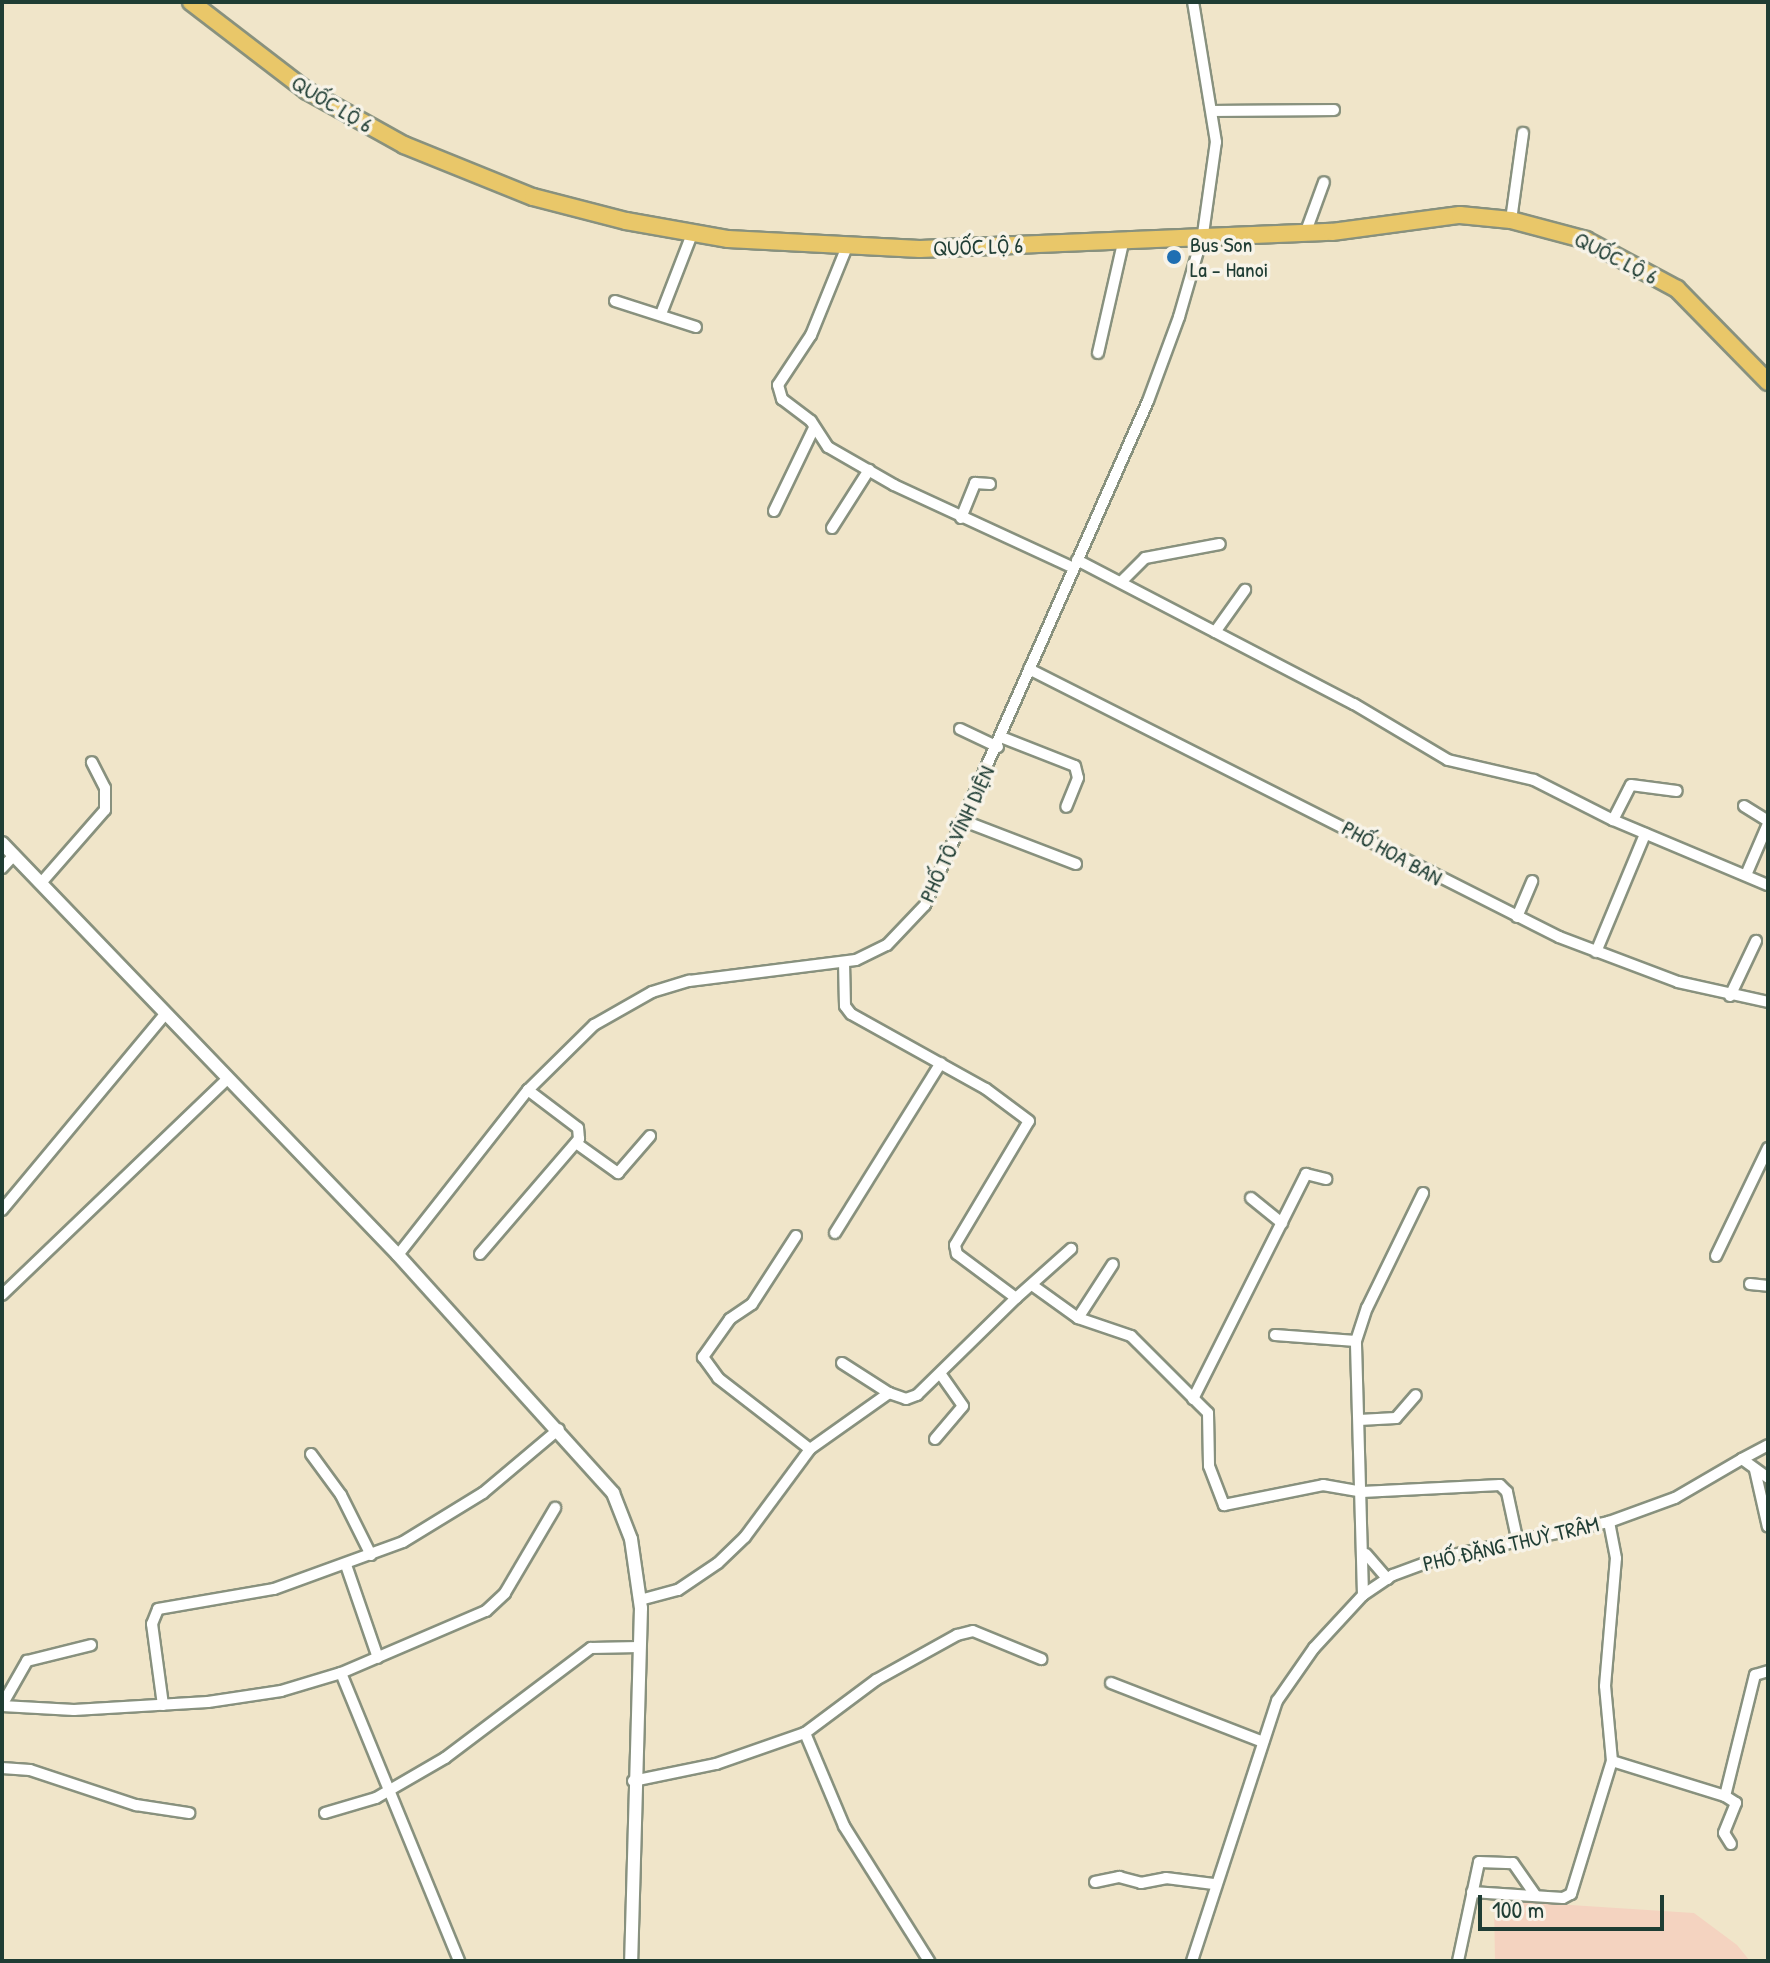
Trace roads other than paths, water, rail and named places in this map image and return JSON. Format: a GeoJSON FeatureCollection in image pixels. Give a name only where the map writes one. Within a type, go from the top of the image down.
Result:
{"type":"FeatureCollection","features":[{"type":"Feature","properties":{"kind":"highway","name":"QUỐC LỘ 6"},"geometry":{"type":"LineString","coordinates":[[191,2],[307,91],[416,151],[567,207],[692,234],[846,249],[1203,234],[1305,234],[1460,215],[1511,220],[1586,240],[1677,289],[1768,382]]}},
{"type":"Feature","properties":{"kind":"street","name":"PHỐ TÔ VĨNH DIỆN"},"geometry":{"type":"LineString","coordinates":[[398,1255],[528,1090],[594,1025],[652,992],[724,974],[844,963],[887,945],[925,905],[1000,742],[1029,669],[1148,401],[1203,234],[1216,142],[1214,111],[1193,2]]}},
{"type":"Feature","properties":{"kind":"street"},"geometry":{"type":"LineString","coordinates":[[1214,111],[1334,110]]}},
{"type":"Feature","properties":{"kind":"street"},"geometry":{"type":"LineString","coordinates":[[1511,220],[1523,133]]}},
{"type":"Feature","properties":{"kind":"street"},"geometry":{"type":"LineString","coordinates":[[1305,234],[1324,182]]}},
{"type":"Feature","properties":{"kind":"street"},"geometry":{"type":"LineString","coordinates":[[661,314],[692,234]]}},
{"type":"Feature","properties":{"kind":"street"},"geometry":{"type":"LineString","coordinates":[[1098,353],[1124,239]]}},
{"type":"Feature","properties":{"kind":"street"},"geometry":{"type":"LineString","coordinates":[[846,249],[811,335],[778,385],[782,399],[814,428],[828,447],[961,518],[1121,582],[1354,704],[1448,760],[1534,780],[1613,820],[1768,885]]}},
{"type":"Feature","properties":{"kind":"street"},"geometry":{"type":"LineString","coordinates":[[615,301],[696,327]]}},
{"type":"Feature","properties":{"kind":"street"},"geometry":{"type":"LineString","coordinates":[[774,511],[814,428]]}},
{"type":"Feature","properties":{"kind":"street"},"geometry":{"type":"LineString","coordinates":[[832,528],[869,470]]}},
{"type":"Feature","properties":{"kind":"street"},"geometry":{"type":"LineString","coordinates":[[961,518],[975,483],[990,484]]}},
{"type":"Feature","properties":{"kind":"street"},"geometry":{"type":"LineString","coordinates":[[1121,582],[1145,558],[1220,544]]}},
{"type":"Feature","properties":{"kind":"street"},"geometry":{"type":"LineString","coordinates":[[1215,632],[1245,590]]}},
{"type":"Feature","properties":{"kind":"street","name":"PHỐ HOA BAN"},"geometry":{"type":"LineString","coordinates":[[1029,669],[1278,791],[1517,917],[1596,952],[1730,996],[1768,1002]]}},
{"type":"Feature","properties":{"kind":"street"},"geometry":{"type":"LineString","coordinates":[[960,729],[1075,766],[1080,772],[1066,807]]}},
{"type":"Feature","properties":{"kind":"street"},"geometry":{"type":"LineString","coordinates":[[41,883],[105,810],[105,788],[92,762]]}},
{"type":"Feature","properties":{"kind":"street"},"geometry":{"type":"LineString","coordinates":[[1613,820],[1631,785],[1677,791]]}},
{"type":"Feature","properties":{"kind":"street"},"geometry":{"type":"LineString","coordinates":[[1744,806],[1768,823],[1746,875]]}},
{"type":"Feature","properties":{"kind":"street"},"geometry":{"type":"LineString","coordinates":[[964,821],[1076,864]]}},
{"type":"Feature","properties":{"kind":"street"},"geometry":{"type":"LineString","coordinates":[[1596,952],[1645,834]]}},
{"type":"Feature","properties":{"kind":"street"},"geometry":{"type":"LineString","coordinates":[[2,843],[398,1255],[559,1429],[613,1493],[623,1515],[640,1600],[633,1781],[631,1961]]}},
{"type":"Feature","properties":{"kind":"street"},"geometry":{"type":"LineString","coordinates":[[2,868],[14,855]]}},
{"type":"Feature","properties":{"kind":"street"},"geometry":{"type":"LineString","coordinates":[[1517,917],[1532,881]]}},
{"type":"Feature","properties":{"kind":"street"},"geometry":{"type":"LineString","coordinates":[[1730,996],[1756,941]]}},
{"type":"Feature","properties":{"kind":"street"},"geometry":{"type":"LineString","coordinates":[[844,963],[845,1006],[851,1014],[941,1063],[1029,1121],[955,1245],[957,1254],[1016,1298]]}},
{"type":"Feature","properties":{"kind":"street"},"geometry":{"type":"LineString","coordinates":[[2,1210],[166,1013]]}},
{"type":"Feature","properties":{"kind":"street"},"geometry":{"type":"LineString","coordinates":[[835,1233],[941,1063]]}},
{"type":"Feature","properties":{"kind":"street"},"geometry":{"type":"LineString","coordinates":[[2,1295],[228,1078]]}},
{"type":"Feature","properties":{"kind":"street"},"geometry":{"type":"LineString","coordinates":[[480,1254],[576,1143],[578,1128],[528,1090]]}},
{"type":"Feature","properties":{"kind":"street"},"geometry":{"type":"LineString","coordinates":[[576,1143],[618,1173],[650,1136]]}},
{"type":"Feature","properties":{"kind":"street"},"geometry":{"type":"LineString","coordinates":[[1716,1256],[1768,1148]]}},
{"type":"Feature","properties":{"kind":"street"},"geometry":{"type":"LineString","coordinates":[[1193,1399],[1306,1174],[1326,1179]]}},
{"type":"Feature","properties":{"kind":"street"},"geometry":{"type":"LineString","coordinates":[[1363,1595],[1366,1554],[1353,1365],[1356,1341],[1367,1308],[1423,1193]]}},
{"type":"Feature","properties":{"kind":"street"},"geometry":{"type":"LineString","coordinates":[[1251,1198],[1282,1223]]}},
{"type":"Feature","properties":{"kind":"street"},"geometry":{"type":"LineString","coordinates":[[796,1236],[752,1304],[730,1319],[703,1357],[718,1378],[810,1449]]}},
{"type":"Feature","properties":{"kind":"street"},"geometry":{"type":"LineString","coordinates":[[842,1363],[889,1393],[906,1399],[917,1395],[1071,1249]]}},
{"type":"Feature","properties":{"kind":"street"},"geometry":{"type":"LineString","coordinates":[[1078,1318],[1113,1264]]}},
{"type":"Feature","properties":{"kind":"street"},"geometry":{"type":"LineString","coordinates":[[1750,1284],[1768,1286]]}},
{"type":"Feature","properties":{"kind":"street"},"geometry":{"type":"LineString","coordinates":[[1032,1285],[1078,1318],[1131,1336],[1212,1419],[1209,1466],[1224,1505],[1323,1485],[1362,1492],[1500,1485],[1507,1492],[1518,1543]]}},
{"type":"Feature","properties":{"kind":"street"},"geometry":{"type":"LineString","coordinates":[[1275,1335],[1356,1341]]}},
{"type":"Feature","properties":{"kind":"street"},"geometry":{"type":"LineString","coordinates":[[935,1439],[963,1406],[941,1374]]}},
{"type":"Feature","properties":{"kind":"street"},"geometry":{"type":"LineString","coordinates":[[640,1600],[678,1590],[727,1555],[810,1449],[889,1393]]}},
{"type":"Feature","properties":{"kind":"street"},"geometry":{"type":"LineString","coordinates":[[1359,1420],[1396,1418],[1416,1395]]}},
{"type":"Feature","properties":{"kind":"street"},"geometry":{"type":"LineString","coordinates":[[163,1705],[152,1624],[158,1609],[250,1595],[371,1555],[453,1513],[559,1429]]}},
{"type":"Feature","properties":{"kind":"street","name":"PHỐ ĐẶNG THUỲ TRÂM"},"geometry":{"type":"LineString","coordinates":[[1192,1961],[1214,1884],[1263,1742],[1288,1682],[1363,1595],[1388,1579],[1439,1558],[1609,1522],[1675,1498],[1768,1445]]}},
{"type":"Feature","properties":{"kind":"street"},"geometry":{"type":"LineString","coordinates":[[311,1454],[341,1495],[371,1555]]}},
{"type":"Feature","properties":{"kind":"street"},"geometry":{"type":"LineString","coordinates":[[1742,1459],[1768,1478]]}},
{"type":"Feature","properties":{"kind":"street"},"geometry":{"type":"LineString","coordinates":[[1755,1470],[1768,1527]]}},
{"type":"Feature","properties":{"kind":"street"},"geometry":{"type":"LineString","coordinates":[[91,1645],[27,1661],[2,1705],[74,1710],[245,1698],[341,1673],[486,1611],[505,1593],[555,1508]]}},
{"type":"Feature","properties":{"kind":"street"},"geometry":{"type":"LineString","coordinates":[[1472,1892],[1536,1896],[1571,1894],[1612,1761],[1605,1686],[1616,1558],[1609,1522]]}},
{"type":"Feature","properties":{"kind":"street"},"geometry":{"type":"LineString","coordinates":[[1366,1554],[1388,1579]]}},
{"type":"Feature","properties":{"kind":"street"},"geometry":{"type":"LineString","coordinates":[[346,1565],[378,1658]]}},
{"type":"Feature","properties":{"kind":"street"},"geometry":{"type":"LineString","coordinates":[[633,1781],[716,1764],[805,1733],[876,1680],[957,1635],[973,1631],[1041,1659]]}},
{"type":"Feature","properties":{"kind":"street"},"geometry":{"type":"LineString","coordinates":[[325,1813],[388,1793],[475,1737],[577,1656],[607,1644],[639,1647]]}},
{"type":"Feature","properties":{"kind":"street"},"geometry":{"type":"LineString","coordinates":[[1725,1796],[1755,1675],[1768,1671]]}},
{"type":"Feature","properties":{"kind":"street"},"geometry":{"type":"LineString","coordinates":[[341,1673],[459,1961]]}},
{"type":"Feature","properties":{"kind":"street"},"geometry":{"type":"LineString","coordinates":[[1111,1683],[1263,1742]]}},
{"type":"Feature","properties":{"kind":"street"},"geometry":{"type":"LineString","coordinates":[[805,1733],[844,1826],[929,1961]]}},
{"type":"Feature","properties":{"kind":"street"},"geometry":{"type":"LineString","coordinates":[[1612,1761],[1725,1796],[1736,1804],[1724,1833],[1731,1844]]}},
{"type":"Feature","properties":{"kind":"street"},"geometry":{"type":"LineString","coordinates":[[2,1768],[30,1770],[136,1805],[189,1813]]}},
{"type":"Feature","properties":{"kind":"street"},"geometry":{"type":"LineString","coordinates":[[1458,1961],[1479,1862],[1510,1861],[1536,1896]]}},
{"type":"Feature","properties":{"kind":"street"},"geometry":{"type":"LineString","coordinates":[[1095,1882],[1119,1877],[1141,1883],[1166,1878],[1214,1884]]}},
{"type":"Feature","properties":{"kind":"place","name":"Bus Son La - Hanoi"},"geometry":{"type":"Point","coordinates":[1174,257]}}]}
